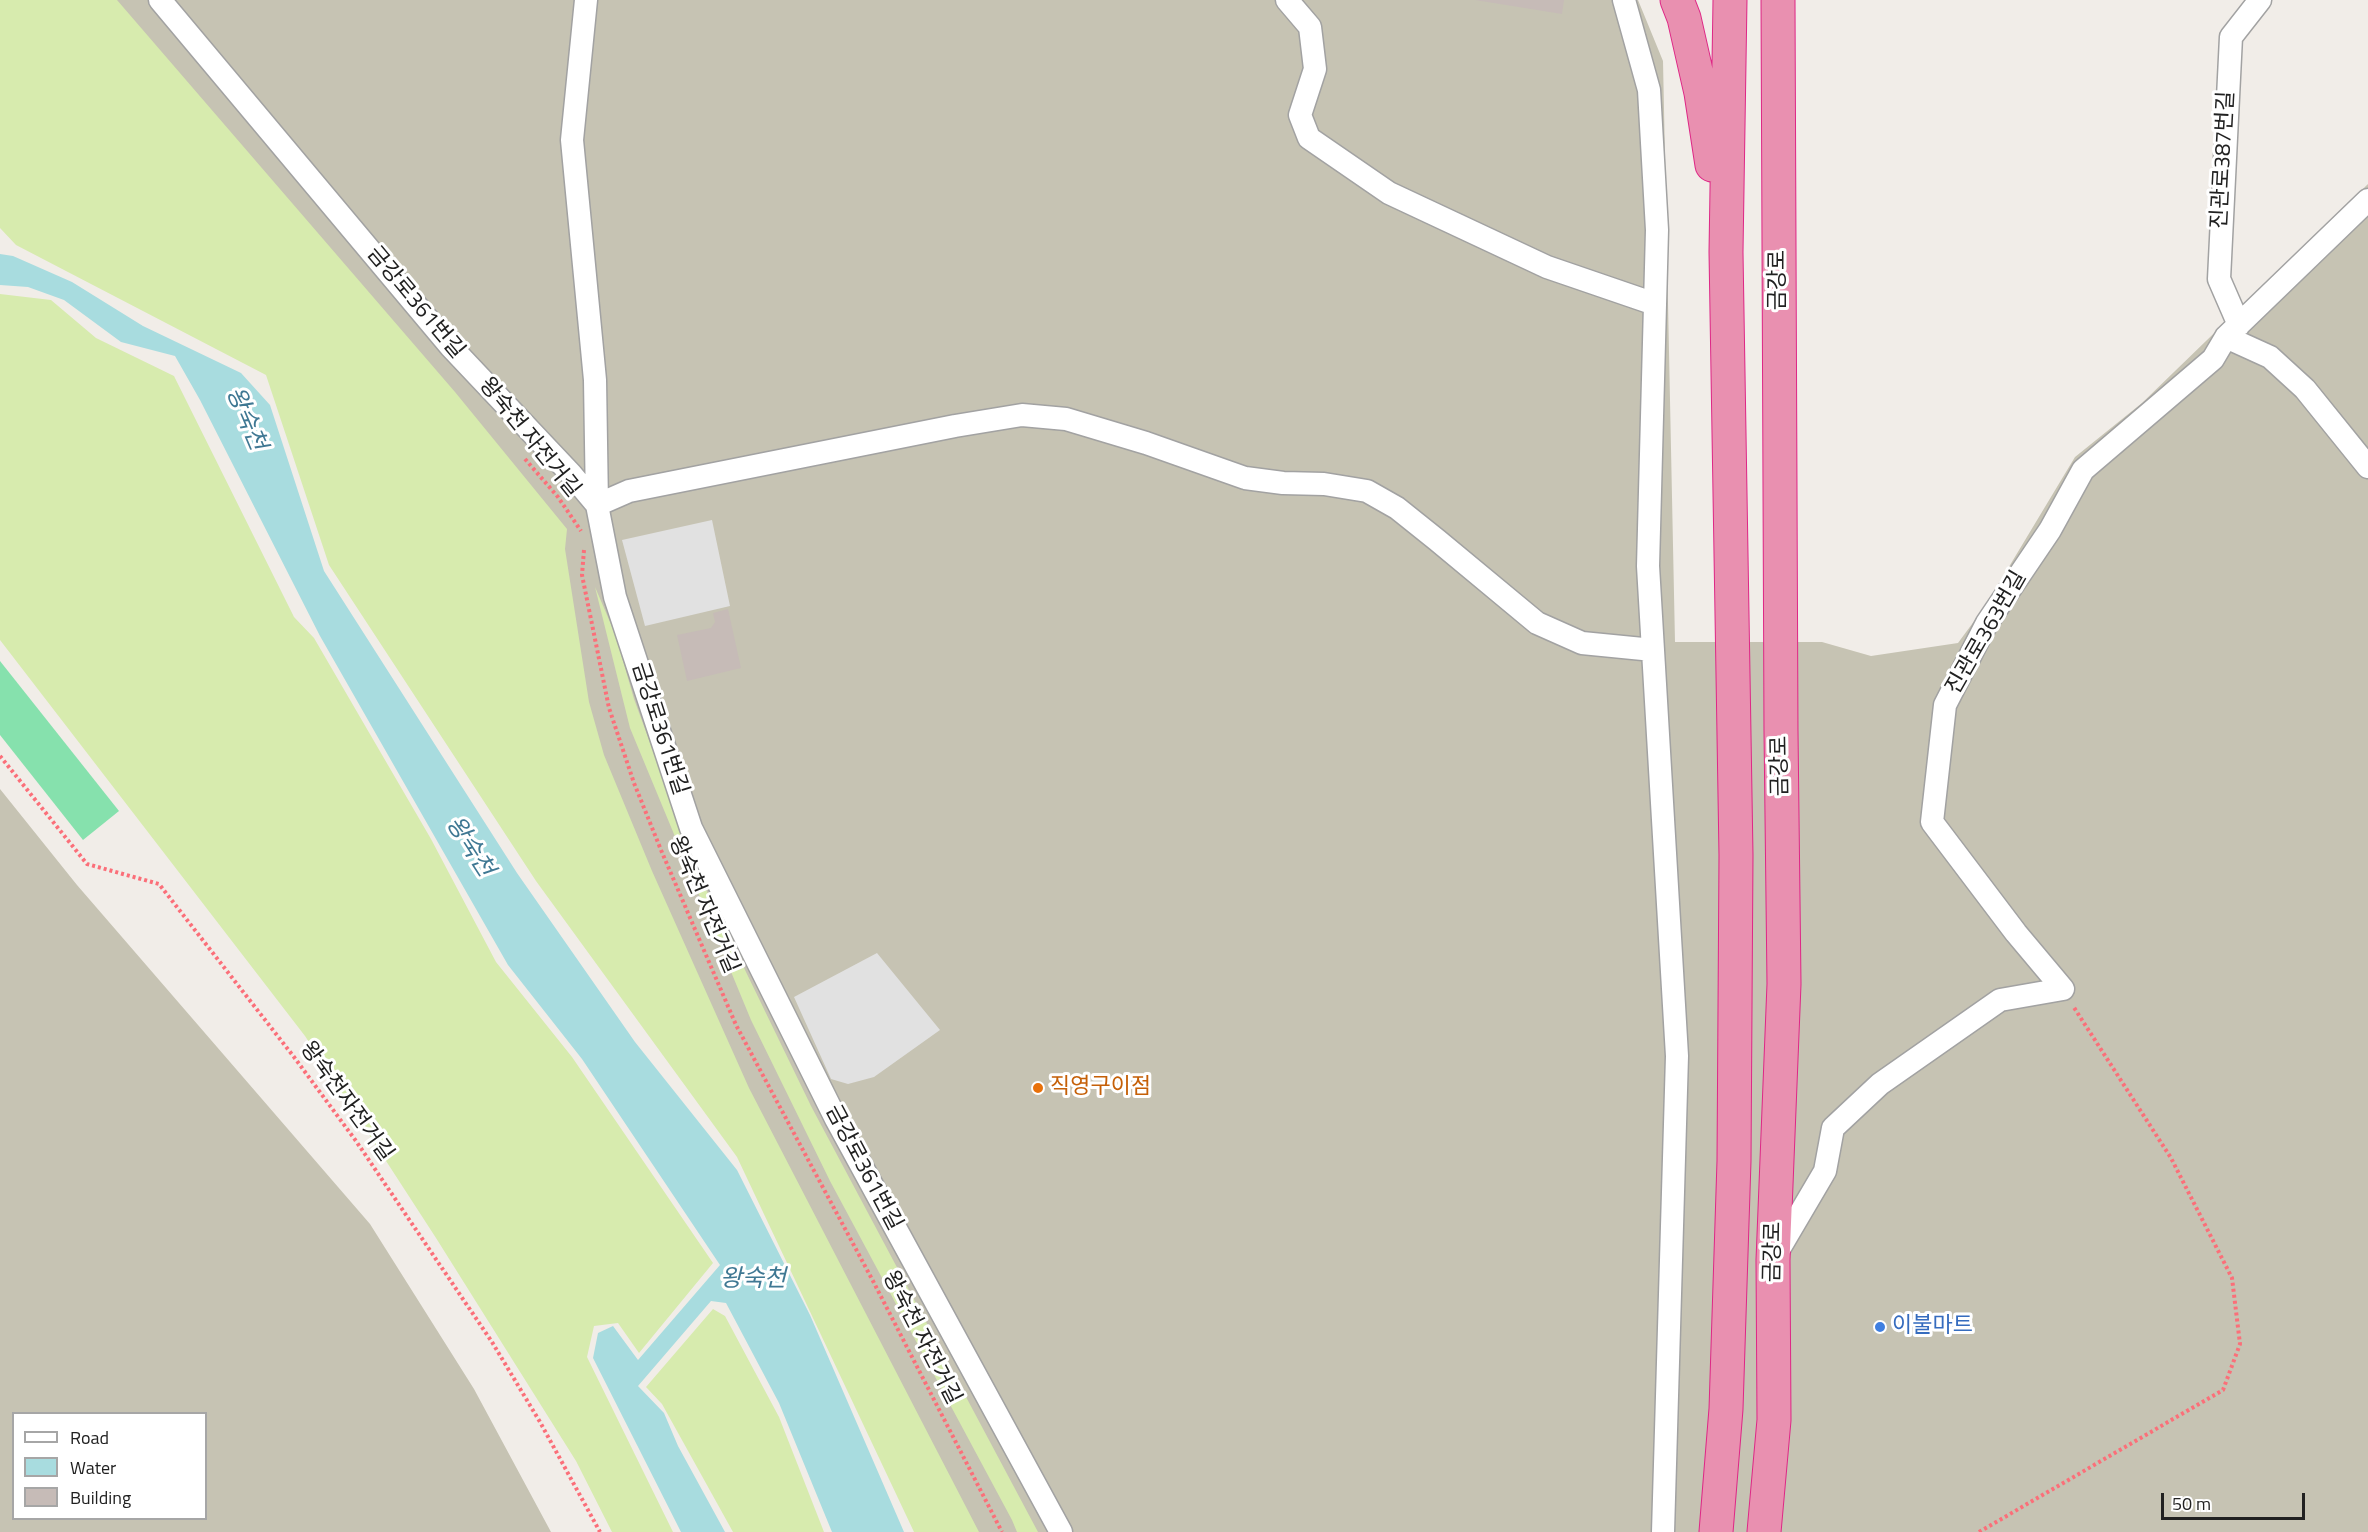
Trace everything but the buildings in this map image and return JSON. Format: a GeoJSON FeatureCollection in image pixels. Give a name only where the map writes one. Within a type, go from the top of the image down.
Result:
{"type":"FeatureCollection","features":[{"type":"Feature","properties":{"kind":"highway"},"geometry":{"type":"LineString","coordinates":[[1677,0],[1684,18],[1701,93],[1726,252]]}},
{"type":"Feature","properties":{"kind":"highway","name":"금강로"},"geometry":{"type":"LineString","coordinates":[[1716,1532],[1726,1409],[1734,1161],[1736,855],[1726,252],[1730,0]]}},
{"type":"Feature","properties":{"kind":"highway","name":"금강로"},"geometry":{"type":"LineString","coordinates":[[1764,1532],[1774,1420],[1773,1260],[1784,984],[1780,731],[1778,0]]}},
{"type":"Feature","properties":{"kind":"highway"},"geometry":{"type":"LineString","coordinates":[[1702,1532],[1726,1409]]}},
{"type":"Feature","properties":{"kind":"street","name":"금강로361번길"},"geometry":{"type":"LineString","coordinates":[[160,0],[451,347],[597,505],[615,597],[691,828],[836,1119],[1061,1532]]}},
{"type":"Feature","properties":{"kind":"street"},"geometry":{"type":"LineString","coordinates":[[586,0],[573,140],[595,380],[597,505],[629,491],[955,426],[1022,415],[1066,418],[1245,478],[1283,483],[1324,484],[1367,491],[1397,508],[1536,623],[1582,643],[1653,650]]}},
{"type":"Feature","properties":{"kind":"street"},"geometry":{"type":"LineString","coordinates":[[1287,0],[1310,27],[1315,69],[1300,115],[1309,138],[1389,193],[1546,267],[1655,304]]}},
{"type":"Feature","properties":{"kind":"street"},"geometry":{"type":"LineString","coordinates":[[1624,0],[1649,90],[1657,230],[1648,566],[1677,1056],[1663,1532]]}},
{"type":"Feature","properties":{"kind":"street","name":"진관로387번길"},"geometry":{"type":"LineString","coordinates":[[2233,331],[2218,279],[2231,37],[2260,0]]}},
{"type":"Feature","properties":{"kind":"street","name":"진관로363번길"},"geometry":{"type":"LineString","coordinates":[[2063,990],[2009,924],[1932,822],[1945,705],[1987,622],[2050,530],[2083,470],[2213,359],[2233,331],[2368,200]]}},
{"type":"Feature","properties":{"kind":"street"},"geometry":{"type":"LineString","coordinates":[[2233,331],[2270,357],[2305,389],[2368,467]]}},
{"type":"Feature","properties":{"kind":"street"},"geometry":{"type":"LineString","coordinates":[[1773,1260],[1825,1171],[1833,1128],[1872,1092],[2000,1000],[2063,990]]}},
{"type":"Feature","properties":{"kind":"path","name":"왕숙천 자전거길"},"geometry":{"type":"LineString","coordinates":[[522,454],[558,498],[581,532],[584,549],[582,575],[605,691],[616,733],[661,850],[736,1024],[873,1281],[1002,1532]]}},
{"type":"Feature","properties":{"kind":"path","name":"왕숙천자전거길"},"geometry":{"type":"LineString","coordinates":[[0,756],[87,864],[159,884],[287,1048],[356,1141],[492,1342],[540,1422],[600,1532]]}},
{"type":"Feature","properties":{"kind":"path"},"geometry":{"type":"LineString","coordinates":[[1979,1532],[2223,1390],[2240,1344],[2232,1278],[2171,1158],[2063,990]]}},
{"type":"Feature","properties":{"kind":"shaded area"},"geometry":{"type":"Polygon","coordinates":[[[0,0],[1638,0],[1663,61],[1675,642],[1822,642],[1871,656],[1958,643],[1986,605],[2075,457],[2142,403],[2368,184],[2368,1532],[943,1532],[513,577],[0,0]]]}},
{"type":"Feature","properties":{"kind":"shaded area"},"geometry":{"type":"Polygon","coordinates":[[[712,520],[730,606],[645,626],[622,540],[712,520]]]}},
{"type":"Feature","properties":{"kind":"shaded area"},"geometry":{"type":"Polygon","coordinates":[[[0,789],[77,885],[370,1224],[474,1389],[551,1532],[0,1532],[0,789]]]}},
{"type":"Feature","properties":{"kind":"shaded area"},"geometry":{"type":"Polygon","coordinates":[[[877,953],[940,1030],[874,1077],[848,1084],[831,1079],[794,997],[877,953]]]}},
{"type":"Feature","properties":{"kind":"green space"},"geometry":{"type":"Polygon","coordinates":[[[0,0],[117,0],[455,392],[567,529],[565,549],[589,702],[604,755],[652,871],[749,1088],[979,1532],[914,1532],[737,1157],[536,881],[329,565],[266,375],[16,245],[0,228],[0,0]]]}},
{"type":"Feature","properties":{"kind":"green space"},"geometry":{"type":"Polygon","coordinates":[[[0,294],[51,300],[96,338],[174,376],[294,617],[314,638],[431,839],[496,962],[572,1057],[713,1263],[639,1353],[618,1323],[594,1326],[587,1357],[673,1532],[612,1532],[576,1461],[436,1238],[305,1036],[0,640],[0,294]]]}},
{"type":"Feature","properties":{"kind":"green space"},"geometry":{"type":"Polygon","coordinates":[[[595,587],[616,636],[634,699],[697,871],[811,1106],[1038,1532],[1017,1532],[830,1181],[751,1020],[630,728],[595,587]]]}},
{"type":"Feature","properties":{"kind":"green space"},"geometry":{"type":"Polygon","coordinates":[[[0,661],[119,811],[83,840],[0,735],[0,661]]]}},
{"type":"Feature","properties":{"kind":"green space"},"geometry":{"type":"Polygon","coordinates":[[[713,1309],[725,1316],[779,1417],[824,1532],[733,1532],[662,1404],[646,1387],[713,1309]]]}},
{"type":"Feature","properties":{"kind":"water","name":"왕숙천"},"geometry":{"type":"Polygon","coordinates":[[[0,254],[13,256],[72,282],[143,326],[241,373],[270,405],[324,571],[517,873],[635,1042],[737,1170],[810,1315],[904,1532],[832,1532],[779,1403],[726,1303],[711,1301],[638,1386],[664,1413],[678,1446],[725,1532],[681,1532],[593,1358],[598,1333],[613,1326],[638,1360],[720,1265],[582,1059],[508,965],[320,636],[200,400],[175,356],[121,342],[64,300],[28,287],[0,285],[0,254]]]}},
{"type":"Feature","properties":{"kind":"place","name":"직영구이점"},"geometry":{"type":"Point","coordinates":[1038,1088]}},
{"type":"Feature","properties":{"kind":"place","name":"이불마트"},"geometry":{"type":"Point","coordinates":[1880,1327]}}]}
